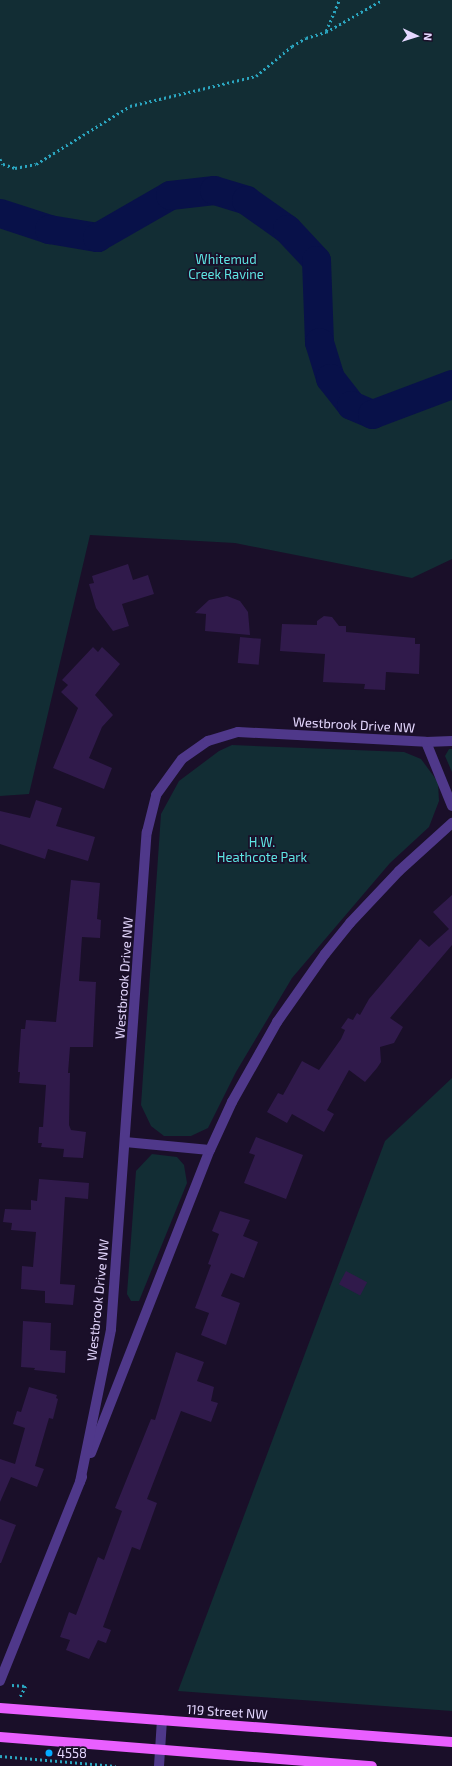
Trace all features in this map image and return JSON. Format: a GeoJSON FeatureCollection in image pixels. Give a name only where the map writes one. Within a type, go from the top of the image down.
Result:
{"type":"FeatureCollection","features":[{"type":"Feature","properties":{"kind":"main road","name":"119 Street NW"},"geometry":{"type":"LineString","coordinates":[[0,1708],[452,1742]]}},
{"type":"Feature","properties":{"kind":"main road"},"geometry":{"type":"LineString","coordinates":[[0,1737],[372,1766]]}},
{"type":"Feature","properties":{"kind":"street","name":"Westbrook Drive NW"},"geometry":{"type":"LineString","coordinates":[[80,1482],[111,1329],[147,832],[156,795],[163,782],[182,759],[208,741],[238,732],[426,742],[452,741]]}},
{"type":"Feature","properties":{"kind":"street"},"geometry":{"type":"LineString","coordinates":[[426,742],[452,806]]}},
{"type":"Feature","properties":{"kind":"street","name":"Westbrook Drive NW"},"geometry":{"type":"LineString","coordinates":[[0,1681],[80,1482],[210,1150],[232,1102],[277,1022],[325,954],[376,894],[452,823]]}},
{"type":"Feature","properties":{"kind":"street"},"geometry":{"type":"LineString","coordinates":[[125,1142],[210,1150]]}},
{"type":"Feature","properties":{"kind":"street"},"geometry":{"type":"LineString","coordinates":[[159,1766],[162,1720]]}},
{"type":"Feature","properties":{"kind":"path"},"geometry":{"type":"LineString","coordinates":[[326,32],[338,0]]}},
{"type":"Feature","properties":{"kind":"path"},"geometry":{"type":"LineString","coordinates":[[0,159],[3,164],[15,168],[36,164],[130,106],[256,76],[292,46],[306,38],[326,32],[382,0]]}},
{"type":"Feature","properties":{"kind":"path"},"geometry":{"type":"LineString","coordinates":[[0,1756],[116,1766]]}},
{"type":"Feature","properties":{"kind":"green space","name":"Whitemud Creek Ravine"},"geometry":{"type":"Polygon","coordinates":[[[0,0],[452,0],[452,559],[412,578],[235,543],[90,535],[29,794],[0,796],[0,0]]]}},
{"type":"Feature","properties":{"kind":"green space","name":"H.W. Heathcote Park"},"geometry":{"type":"Polygon","coordinates":[[[232,745],[404,752],[421,759],[438,782],[439,801],[429,827],[390,863],[292,978],[236,1072],[208,1128],[191,1136],[164,1136],[151,1126],[141,1105],[161,814],[179,781],[219,751],[232,745]]]}},
{"type":"Feature","properties":{"kind":"green space"},"geometry":{"type":"Polygon","coordinates":[[[449,749],[452,749],[452,772],[445,756],[449,749]]]}},
{"type":"Feature","properties":{"kind":"green space"},"geometry":{"type":"Polygon","coordinates":[[[452,1078],[452,1711],[178,1691],[385,1141],[452,1078]]]}},
{"type":"Feature","properties":{"kind":"green space"},"geometry":{"type":"Polygon","coordinates":[[[152,1154],[177,1157],[184,1165],[187,1183],[139,1301],[131,1301],[127,1294],[136,1171],[152,1154]]]}},
{"type":"Feature","properties":{"kind":"building"},"geometry":{"type":"Polygon","coordinates":[[[128,564],[133,580],[148,575],[154,594],[122,604],[129,626],[113,631],[96,608],[89,584],[94,583],[92,576],[128,564]]]}},
{"type":"Feature","properties":{"kind":"building"},"geometry":{"type":"Polygon","coordinates":[[[227,596],[240,601],[248,612],[250,635],[205,631],[206,614],[195,613],[209,600],[227,596]]]}},
{"type":"Feature","properties":{"kind":"building"},"geometry":{"type":"Polygon","coordinates":[[[324,616],[332,617],[339,626],[346,626],[346,632],[415,638],[415,644],[420,644],[419,674],[386,672],[385,690],[364,689],[365,684],[323,682],[325,654],[280,651],[282,624],[317,625],[317,621],[324,616]]]}},
{"type":"Feature","properties":{"kind":"building"},"geometry":{"type":"Polygon","coordinates":[[[240,637],[261,639],[259,665],[238,663],[240,637]]]}},
{"type":"Feature","properties":{"kind":"building"},"geometry":{"type":"Polygon","coordinates":[[[93,647],[98,652],[102,647],[120,664],[95,695],[113,715],[102,727],[89,758],[112,768],[104,789],[53,768],[78,708],[61,692],[68,685],[62,680],[93,647]]]}},
{"type":"Feature","properties":{"kind":"building"},"geometry":{"type":"Polygon","coordinates":[[[36,800],[62,808],[56,826],[95,837],[88,861],[48,849],[45,859],[0,844],[0,811],[30,818],[36,800]]]}},
{"type":"Feature","properties":{"kind":"building"},"geometry":{"type":"Polygon","coordinates":[[[71,880],[100,883],[97,919],[101,920],[100,938],[82,937],[79,981],[96,982],[93,1047],[70,1047],[68,1073],[70,1073],[69,1125],[71,1130],[86,1132],[83,1158],[63,1157],[64,1149],[41,1147],[42,1143],[38,1143],[39,1127],[43,1127],[46,1085],[19,1083],[20,1072],[18,1072],[21,1029],[25,1029],[26,1020],[56,1022],[71,880]]]}},
{"type":"Feature","properties":{"kind":"building"},"geometry":{"type":"Polygon","coordinates":[[[452,895],[452,945],[390,1018],[403,1027],[394,1043],[380,1047],[381,1062],[377,1068],[365,1082],[349,1070],[327,1110],[334,1114],[324,1132],[292,1114],[287,1123],[267,1112],[278,1093],[283,1095],[302,1061],[319,1070],[341,1039],[345,1030],[341,1028],[348,1018],[353,1020],[357,1013],[360,1015],[369,999],[420,939],[429,947],[449,929],[433,912],[452,895]]]}},
{"type":"Feature","properties":{"kind":"building"},"geometry":{"type":"Polygon","coordinates":[[[256,1137],[303,1155],[286,1199],[244,1183],[255,1155],[249,1153],[256,1137]]]}},
{"type":"Feature","properties":{"kind":"building"},"geometry":{"type":"Polygon","coordinates":[[[39,1179],[89,1183],[88,1199],[65,1197],[60,1284],[75,1285],[73,1305],[45,1303],[45,1291],[21,1289],[22,1266],[33,1267],[36,1232],[11,1230],[12,1223],[3,1222],[5,1209],[31,1210],[31,1200],[37,1201],[39,1179]]]}},
{"type":"Feature","properties":{"kind":"building"},"geometry":{"type":"Polygon","coordinates":[[[220,1211],[250,1220],[243,1236],[258,1242],[244,1278],[231,1273],[221,1296],[240,1303],[226,1345],[201,1335],[209,1313],[195,1308],[211,1265],[208,1264],[219,1234],[212,1231],[220,1211]]]}},
{"type":"Feature","properties":{"kind":"building"},"geometry":{"type":"Polygon","coordinates":[[[346,1271],[367,1282],[360,1296],[339,1284],[346,1271]]]}},
{"type":"Feature","properties":{"kind":"building"},"geometry":{"type":"Polygon","coordinates":[[[23,1321],[51,1323],[50,1350],[66,1351],[65,1373],[34,1370],[35,1368],[21,1367],[23,1321]]]}},
{"type":"Feature","properties":{"kind":"building"},"geometry":{"type":"Polygon","coordinates":[[[176,1352],[204,1362],[197,1381],[214,1387],[211,1401],[218,1403],[211,1422],[181,1411],[147,1499],[157,1503],[140,1550],[132,1547],[103,1627],[111,1630],[106,1643],[98,1640],[89,1659],[66,1650],[70,1640],[60,1637],[69,1612],[76,1615],[98,1557],[104,1560],[122,1511],[115,1508],[151,1419],[155,1420],[176,1352]]]}},
{"type":"Feature","properties":{"kind":"building"},"geometry":{"type":"Polygon","coordinates":[[[29,1387],[57,1395],[56,1398],[58,1399],[53,1419],[49,1418],[35,1466],[44,1469],[37,1487],[11,1477],[0,1502],[0,1459],[15,1464],[25,1428],[13,1424],[17,1411],[21,1412],[29,1387]]]}},
{"type":"Feature","properties":{"kind":"building"},"geometry":{"type":"Polygon","coordinates":[[[0,1519],[16,1525],[1,1563],[0,1563],[0,1519]]]}},
{"type":"Feature","properties":{"kind":"waterway"},"geometry":{"type":"LineString","coordinates":[[0,213],[49,229],[97,237],[170,195],[214,190],[246,200],[287,229],[316,260],[319,342],[330,378],[351,405],[372,414],[452,384]]}},
{"type":"Feature","properties":{"kind":"place","name":"4558"},"geometry":{"type":"Point","coordinates":[49,1753]}}]}
